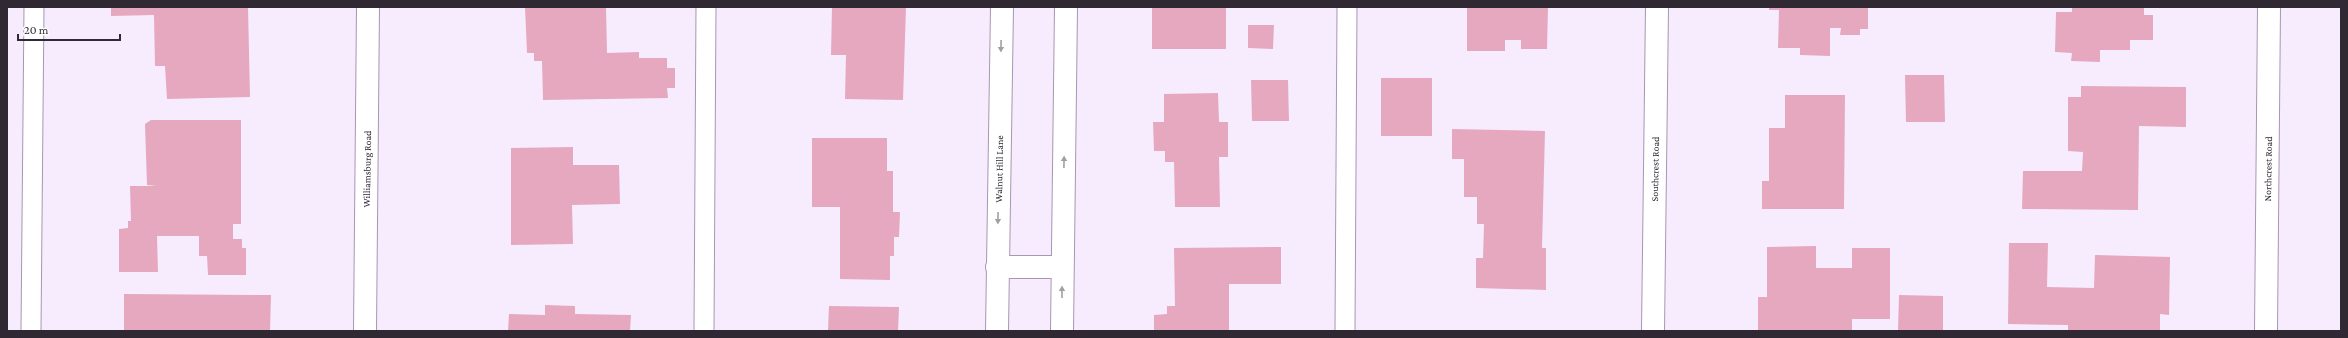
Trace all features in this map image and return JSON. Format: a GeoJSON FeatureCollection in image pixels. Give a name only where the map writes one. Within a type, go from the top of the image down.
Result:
{"type":"FeatureCollection","features":[{"type":"Feature","properties":{"kind":"street","name":"Williamsburg Road"},"geometry":{"type":"LineString","coordinates":[[365,331],[368,7]]}},
{"type":"Feature","properties":{"kind":"street","name":"Walnut Hill Lane"},"geometry":{"type":"LineString","coordinates":[[997,331],[1002,7]]}},
{"type":"Feature","properties":{"kind":"street"},"geometry":{"type":"LineString","coordinates":[[1062,331],[1066,7]]}},
{"type":"Feature","properties":{"kind":"street","name":"Southcrest Road"},"geometry":{"type":"LineString","coordinates":[[1653,331],[1657,7]]}},
{"type":"Feature","properties":{"kind":"street","name":"Northcrest Road"},"geometry":{"type":"LineString","coordinates":[[2266,331],[2269,7]]}},
{"type":"Feature","properties":{"kind":"street"},"geometry":{"type":"LineString","coordinates":[[997,267],[1062,267]]}},
{"type":"Feature","properties":{"kind":"lane"},"geometry":{"type":"LineString","coordinates":[[31,331],[34,7]]}},
{"type":"Feature","properties":{"kind":"lane"},"geometry":{"type":"LineString","coordinates":[[704,331],[706,7]]}},
{"type":"Feature","properties":{"kind":"lane"},"geometry":{"type":"LineString","coordinates":[[1345,331],[1347,7]]}},
{"type":"Feature","properties":{"kind":"building"},"geometry":{"type":"Polygon","coordinates":[[[111,7],[248,7],[250,97],[167,99],[165,66],[155,66],[154,15],[111,16],[111,7]]]}},
{"type":"Feature","properties":{"kind":"building"},"geometry":{"type":"Polygon","coordinates":[[[525,7],[606,7],[607,53],[639,52],[639,58],[667,58],[667,68],[675,68],[675,88],[667,88],[668,98],[543,100],[542,61],[534,61],[534,53],[527,53],[525,7]]]}},
{"type":"Feature","properties":{"kind":"building"},"geometry":{"type":"Polygon","coordinates":[[[832,7],[906,7],[903,100],[845,99],[846,55],[831,55],[832,7]]]}},
{"type":"Feature","properties":{"kind":"building"},"geometry":{"type":"Polygon","coordinates":[[[1152,7],[1226,7],[1226,49],[1152,49],[1152,7]]]}},
{"type":"Feature","properties":{"kind":"building"},"geometry":{"type":"Polygon","coordinates":[[[1467,7],[1548,7],[1547,49],[1521,49],[1521,40],[1505,40],[1505,51],[1467,51],[1467,7]]]}},
{"type":"Feature","properties":{"kind":"building"},"geometry":{"type":"Polygon","coordinates":[[[1769,7],[1868,7],[1868,29],[1860,29],[1860,35],[1840,35],[1841,28],[1830,28],[1830,56],[1800,55],[1800,48],[1778,48],[1779,10],[1769,10],[1769,7]]]}},
{"type":"Feature","properties":{"kind":"building"},"geometry":{"type":"Polygon","coordinates":[[[2072,7],[2144,7],[2144,15],[2153,15],[2153,40],[2130,40],[2130,50],[2100,50],[2100,62],[2071,61],[2072,53],[2055,52],[2056,12],[2072,12],[2072,7]]]}},
{"type":"Feature","properties":{"kind":"building"},"geometry":{"type":"Polygon","coordinates":[[[1248,25],[1274,25],[1273,49],[1248,48],[1248,25]]]}},
{"type":"Feature","properties":{"kind":"building"},"geometry":{"type":"Polygon","coordinates":[[[1905,75],[1944,75],[1945,122],[1906,122],[1905,75]]]}},
{"type":"Feature","properties":{"kind":"building"},"geometry":{"type":"Polygon","coordinates":[[[1381,78],[1432,78],[1432,136],[1381,136],[1381,78]]]}},
{"type":"Feature","properties":{"kind":"building"},"geometry":{"type":"Polygon","coordinates":[[[1251,80],[1288,80],[1289,121],[1252,121],[1251,80]]]}},
{"type":"Feature","properties":{"kind":"building"},"geometry":{"type":"Polygon","coordinates":[[[2081,86],[2186,87],[2186,127],[2139,126],[2138,210],[2022,209],[2023,171],[2082,171],[2083,152],[2068,151],[2068,97],[2081,97],[2081,86]]]}},
{"type":"Feature","properties":{"kind":"building"},"geometry":{"type":"Polygon","coordinates":[[[1218,93],[1219,122],[1228,122],[1228,157],[1219,157],[1220,207],[1175,207],[1174,162],[1165,162],[1165,151],[1154,151],[1153,122],[1164,122],[1164,94],[1218,93]]]}},
{"type":"Feature","properties":{"kind":"building"},"geometry":{"type":"Polygon","coordinates":[[[1785,95],[1845,95],[1844,209],[1762,209],[1762,181],[1769,181],[1769,128],[1785,128],[1785,95]]]}},
{"type":"Feature","properties":{"kind":"building"},"geometry":{"type":"Polygon","coordinates":[[[151,120],[241,120],[241,224],[233,224],[233,239],[242,239],[242,248],[246,248],[246,275],[208,275],[207,256],[199,256],[199,236],[157,236],[158,272],[119,272],[119,229],[128,228],[128,221],[131,221],[130,186],[157,186],[147,185],[145,124],[151,120]]]}},
{"type":"Feature","properties":{"kind":"building"},"geometry":{"type":"Polygon","coordinates":[[[1452,129],[1545,131],[1542,248],[1546,248],[1546,290],[1476,288],[1476,258],[1483,258],[1484,224],[1477,224],[1477,197],[1464,197],[1464,159],[1452,159],[1452,129]]]}},
{"type":"Feature","properties":{"kind":"building"},"geometry":{"type":"Polygon","coordinates":[[[812,138],[887,138],[887,171],[893,171],[893,212],[900,212],[899,237],[894,237],[894,256],[890,256],[890,280],[840,279],[840,207],[812,207],[812,138]]]}},
{"type":"Feature","properties":{"kind":"building"},"geometry":{"type":"Polygon","coordinates":[[[573,147],[573,165],[619,165],[620,204],[572,205],[573,244],[511,245],[511,148],[573,147]]]}},
{"type":"Feature","properties":{"kind":"building"},"geometry":{"type":"Polygon","coordinates":[[[2009,243],[2048,243],[2047,287],[2094,288],[2095,255],[2170,257],[2169,315],[2160,314],[2160,331],[2068,331],[2068,325],[2008,324],[2009,243]]]}},
{"type":"Feature","properties":{"kind":"building"},"geometry":{"type":"Polygon","coordinates":[[[1816,246],[1816,268],[1852,268],[1852,248],[1890,248],[1890,319],[1852,319],[1852,331],[1758,331],[1758,297],[1767,297],[1767,247],[1816,246]]]}},
{"type":"Feature","properties":{"kind":"building"},"geometry":{"type":"Polygon","coordinates":[[[1281,247],[1281,284],[1229,284],[1229,331],[1154,331],[1154,315],[1167,314],[1167,306],[1175,306],[1174,248],[1281,247]]]}},
{"type":"Feature","properties":{"kind":"building"},"geometry":{"type":"Polygon","coordinates":[[[124,294],[271,295],[270,331],[124,331],[124,294]]]}},
{"type":"Feature","properties":{"kind":"building"},"geometry":{"type":"Polygon","coordinates":[[[1899,295],[1943,296],[1943,331],[1898,331],[1899,295]]]}},
{"type":"Feature","properties":{"kind":"building"},"geometry":{"type":"Polygon","coordinates":[[[545,305],[575,306],[575,314],[631,315],[630,331],[508,331],[509,314],[545,315],[545,305]]]}},
{"type":"Feature","properties":{"kind":"building"},"geometry":{"type":"Polygon","coordinates":[[[829,306],[899,307],[898,331],[828,331],[829,306]]]}}]}
